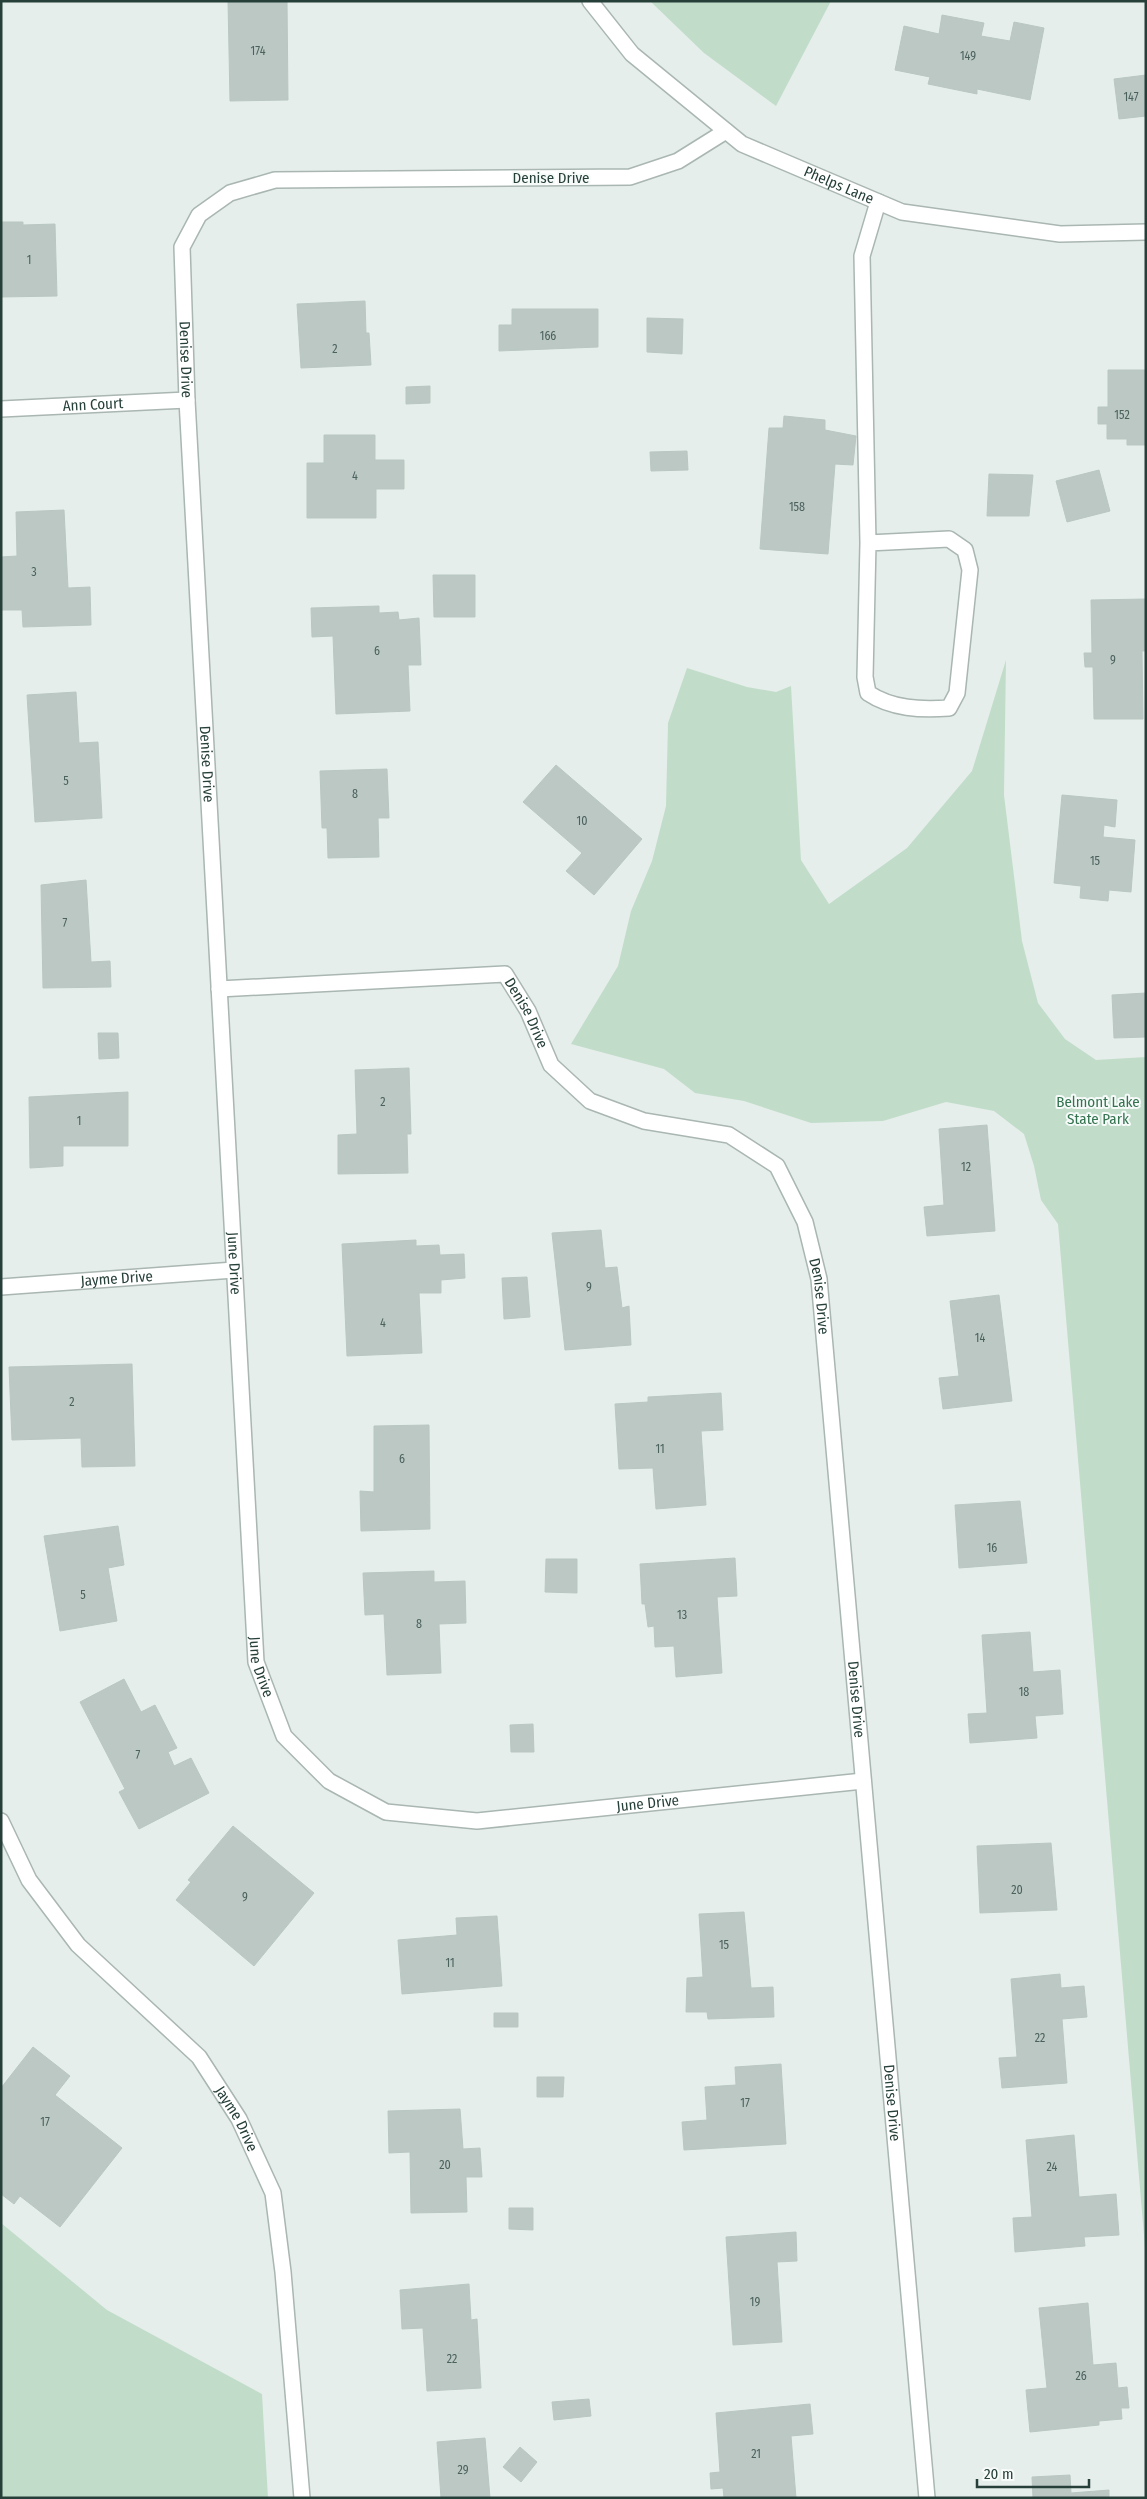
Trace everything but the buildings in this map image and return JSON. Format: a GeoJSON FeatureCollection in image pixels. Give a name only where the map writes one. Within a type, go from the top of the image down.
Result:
{"type":"FeatureCollection","features":[{"type":"Feature","properties":{"kind":"street","name":"Phelps Lane"},"geometry":{"type":"LineString","coordinates":[[590,1],[632,54],[742,144],[902,212],[1060,234],[1146,232]]}},
{"type":"Feature","properties":{"kind":"street","name":"Denise Drive"},"geometry":{"type":"LineString","coordinates":[[726,130],[678,161],[630,177],[275,180],[230,193],[199,215],[182,247],[187,400],[218,989],[505,974],[528,1011],[551,1065],[590,1101],[644,1121],[729,1135],[777,1166],[805,1222],[819,1279],[926,2498]]}},
{"type":"Feature","properties":{"kind":"street"},"geometry":{"type":"LineString","coordinates":[[868,543],[949,539],[965,550],[970,570],[957,693],[949,708],[925,710],[882,703],[868,693],[865,677],[868,543],[862,256],[878,202]]}},
{"type":"Feature","properties":{"kind":"street","name":"Ann Court"},"geometry":{"type":"LineString","coordinates":[[1,409],[187,400]]}},
{"type":"Feature","properties":{"kind":"street","name":"June Drive"},"geometry":{"type":"LineString","coordinates":[[218,989],[256,1662],[284,1736],[330,1781],[386,1812],[477,1820],[863,1781]]}},
{"type":"Feature","properties":{"kind":"street","name":"Jayme Drive"},"geometry":{"type":"LineString","coordinates":[[1,1286],[234,1270]]}},
{"type":"Feature","properties":{"kind":"street","name":"Jayme Drive"},"geometry":{"type":"LineString","coordinates":[[1,1821],[29,1880],[78,1944],[199,2057],[239,2119],[272,2192],[283,2272],[302,2494]]}},
{"type":"Feature","properties":{"kind":"green space"},"geometry":{"type":"Polygon","coordinates":[[[650,1],[831,1],[776,106],[704,53],[650,1]]]}},
{"type":"Feature","properties":{"kind":"green space","name":"Belmont Lake State Park"},"geometry":{"type":"Polygon","coordinates":[[[1006,660],[1004,795],[1022,941],[1038,1003],[1065,1039],[1096,1060],[1146,1057],[1146,2259],[1058,1224],[1041,1200],[1034,1166],[1024,1134],[994,1111],[946,1102],[883,1121],[811,1123],[744,1101],[695,1093],[664,1069],[571,1044],[618,966],[631,911],[652,861],[666,806],[668,723],[687,668],[747,687],[776,692],[791,686],[801,860],[829,904],[907,848],[972,771],[1006,660]]]}},
{"type":"Feature","properties":{"kind":"green space"},"geometry":{"type":"Polygon","coordinates":[[[1,2223],[107,2310],[262,2394],[268,2498],[1,2498],[1,2223]]]}}]}
